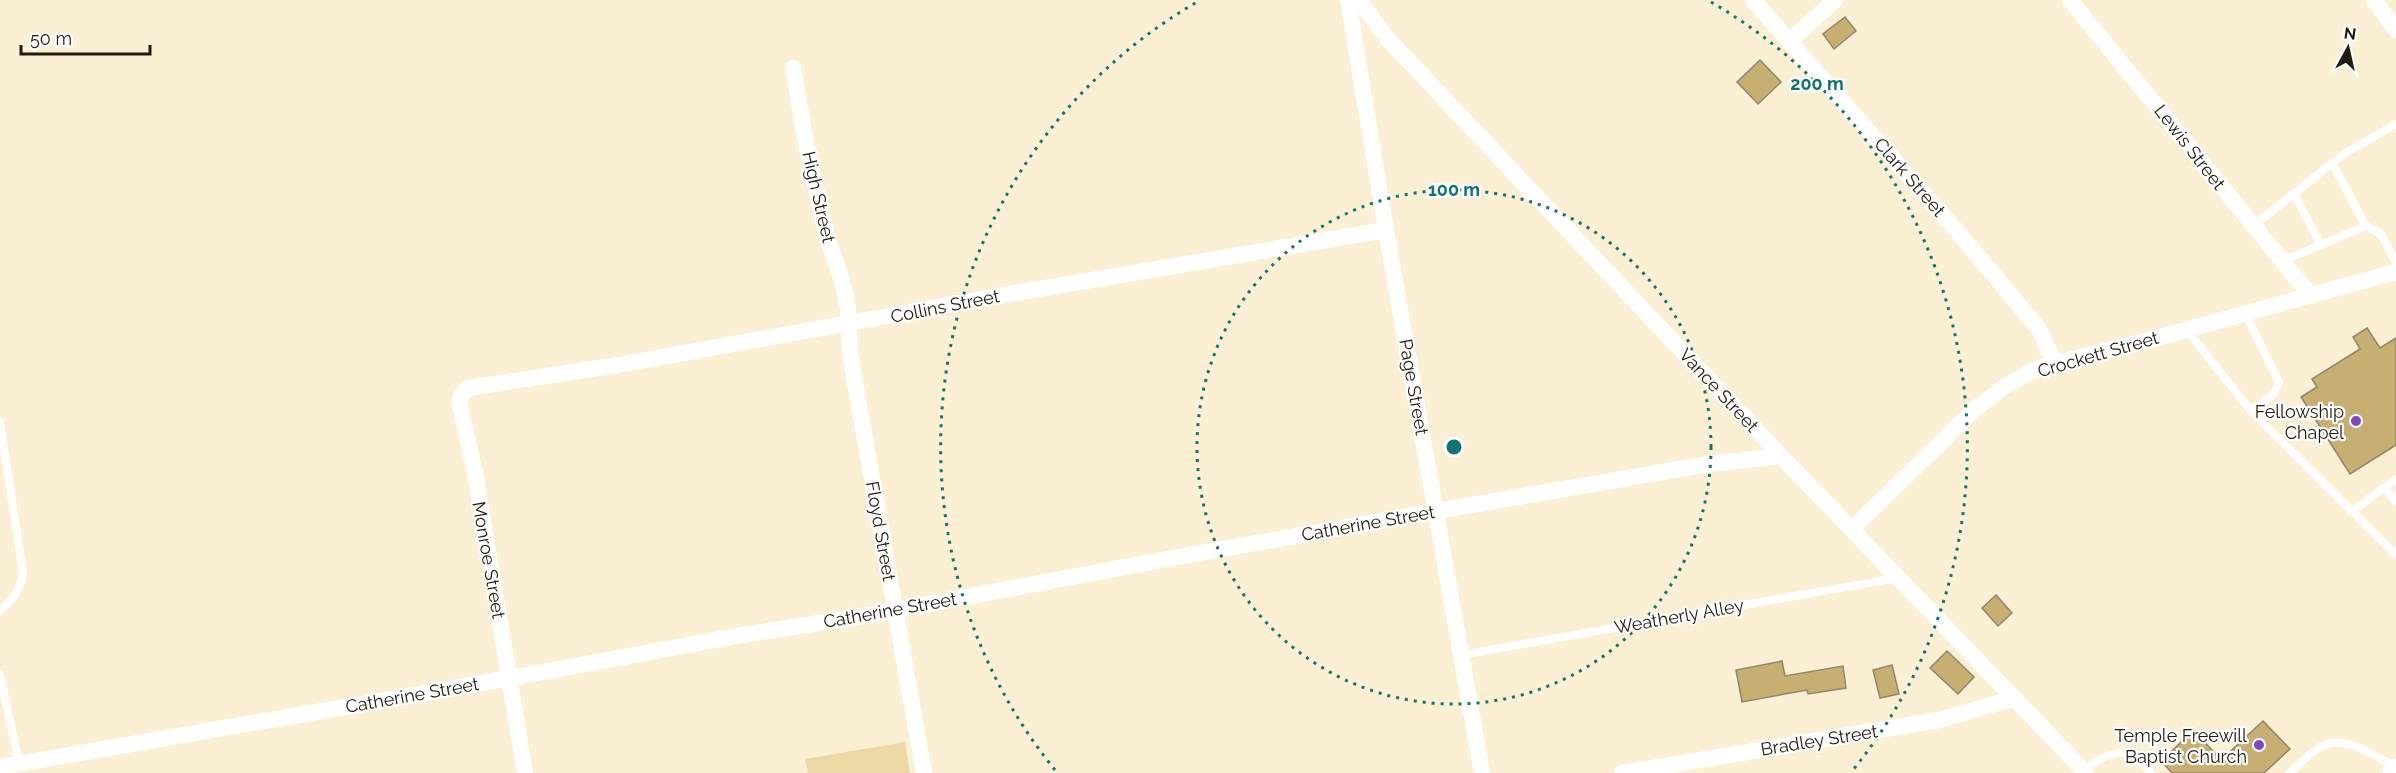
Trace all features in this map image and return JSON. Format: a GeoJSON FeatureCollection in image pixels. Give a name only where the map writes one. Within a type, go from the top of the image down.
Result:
{"type":"FeatureCollection","features":[{"type":"Feature","properties":{"kind":"street","name":"Page Street"},"geometry":{"type":"LineString","coordinates":[[1348,0],[1386,230],[1482,773]]}},
{"type":"Feature","properties":{"kind":"street","name":"Vance Street"},"geometry":{"type":"LineString","coordinates":[[1359,0],[1387,38],[1781,456],[2084,772]]}},
{"type":"Feature","properties":{"kind":"street","name":"Clark Street"},"geometry":{"type":"LineString","coordinates":[[1753,0],[1957,231],[2039,329],[2055,363]]}},
{"type":"Feature","properties":{"kind":"street"},"geometry":{"type":"LineString","coordinates":[[1790,41],[1835,0]]}},
{"type":"Feature","properties":{"kind":"street","name":"Lewis Street"},"geometry":{"type":"LineString","coordinates":[[2070,0],[2310,295]]}},
{"type":"Feature","properties":{"kind":"street"},"geometry":{"type":"LineString","coordinates":[[2373,0],[2396,30]]}},
{"type":"Feature","properties":{"kind":"street","name":"High Street"},"geometry":{"type":"LineString","coordinates":[[793,68],[808,154],[827,237],[841,277],[848,307],[848,324]]}},
{"type":"Feature","properties":{"kind":"street","name":"Collins Street"},"geometry":{"type":"LineString","coordinates":[[505,381],[618,365],[997,296],[1386,230]]}},
{"type":"Feature","properties":{"kind":"street","name":"Crockett Street"},"geometry":{"type":"LineString","coordinates":[[1852,529],[1974,410],[2004,387],[2030,372],[2055,363],[2396,272]]}},
{"type":"Feature","properties":{"kind":"street","name":"Floyd Street"},"geometry":{"type":"LineString","coordinates":[[848,324],[850,354],[924,773]]}},
{"type":"Feature","properties":{"kind":"street","name":"Monroe Street"},"geometry":{"type":"LineString","coordinates":[[505,381],[468,388],[462,394],[459,402],[475,472],[525,773]]}},
{"type":"Feature","properties":{"kind":"street","name":"Catherine Street"},"geometry":{"type":"LineString","coordinates":[[0,767],[895,610],[1437,511],[1709,464],[1781,456]]}},
{"type":"Feature","properties":{"kind":"street","name":"Bradley Street"},"geometry":{"type":"LineString","coordinates":[[1622,773],[1940,720],[2015,699]]}},
{"type":"Feature","properties":{"kind":"street"},"geometry":{"type":"LineString","coordinates":[[2392,773],[2396,768]]}},
{"type":"Feature","properties":{"kind":"lane"},"geometry":{"type":"LineString","coordinates":[[2253,226],[2354,147],[2396,124]]}},
{"type":"Feature","properties":{"kind":"lane"},"geometry":{"type":"LineString","coordinates":[[2332,163],[2366,226],[2381,234],[2396,263]]}},
{"type":"Feature","properties":{"kind":"lane"},"geometry":{"type":"LineString","coordinates":[[2294,194],[2321,245]]}},
{"type":"Feature","properties":{"kind":"lane"},"geometry":{"type":"LineString","coordinates":[[2282,261],[2366,226]]}},
{"type":"Feature","properties":{"kind":"lane"},"geometry":{"type":"LineString","coordinates":[[2245,312],[2279,381],[2274,394],[2251,411]]}},
{"type":"Feature","properties":{"kind":"lane"},"geometry":{"type":"LineString","coordinates":[[2186,329],[2251,411],[2396,555]]}},
{"type":"Feature","properties":{"kind":"lane"},"geometry":{"type":"LineString","coordinates":[[0,422],[23,573],[21,586],[15,597],[0,611]]}},
{"type":"Feature","properties":{"kind":"lane"},"geometry":{"type":"LineString","coordinates":[[2351,512],[2396,479]]}},
{"type":"Feature","properties":{"kind":"lane"},"geometry":{"type":"LineString","coordinates":[[2384,488],[2396,502]]}},
{"type":"Feature","properties":{"kind":"lane","name":"Weatherly Alley"},"geometry":{"type":"LineString","coordinates":[[1461,655],[1898,578]]}},
{"type":"Feature","properties":{"kind":"lane"},"geometry":{"type":"LineString","coordinates":[[0,674],[19,764]]}},
{"type":"Feature","properties":{"kind":"lane"},"geometry":{"type":"LineString","coordinates":[[2290,773],[2320,747],[2330,742],[2344,743],[2396,768]]}},
{"type":"Feature","properties":{"kind":"lane"},"geometry":{"type":"LineString","coordinates":[[2084,772],[2104,756],[2127,753],[2139,759],[2151,773]]}},
{"type":"Feature","properties":{"kind":"shaded area"},"geometry":{"type":"Polygon","coordinates":[[[905,742],[910,773],[808,773],[805,759],[905,742]]]}},
{"type":"Feature","properties":{"kind":"building"},"geometry":{"type":"Polygon","coordinates":[[[1845,17],[1856,31],[1834,49],[1823,34],[1845,17]]]}},
{"type":"Feature","properties":{"kind":"building"},"geometry":{"type":"Polygon","coordinates":[[[1760,60],[1781,82],[1758,104],[1737,82],[1760,60]]]}},
{"type":"Feature","properties":{"kind":"building","name":"Fellowship Chapel"},"geometry":{"type":"Polygon","coordinates":[[[2367,328],[2380,348],[2396,338],[2396,445],[2350,474],[2301,397],[2317,387],[2312,379],[2360,349],[2353,337],[2367,328]]]}},
{"type":"Feature","properties":{"kind":"building"},"geometry":{"type":"Polygon","coordinates":[[[1996,595],[2012,613],[1998,626],[1982,608],[1996,595]]]}},
{"type":"Feature","properties":{"kind":"building"},"geometry":{"type":"Polygon","coordinates":[[[1947,651],[1974,677],[1958,694],[1930,668],[1947,651]]]}},
{"type":"Feature","properties":{"kind":"building"},"geometry":{"type":"Polygon","coordinates":[[[1782,661],[1785,676],[1843,666],[1846,688],[1808,694],[1807,690],[1742,702],[1736,670],[1782,661]]]}},
{"type":"Feature","properties":{"kind":"building"},"geometry":{"type":"Polygon","coordinates":[[[1892,665],[1899,694],[1880,698],[1873,670],[1892,665]]]}},
{"type":"Feature","properties":{"kind":"building"},"geometry":{"type":"Polygon","coordinates":[[[2263,721],[2290,749],[2264,773],[2172,773],[2161,761],[2194,730],[2221,760],[2263,721]]]}},
{"type":"Feature","properties":{"kind":"place","name":"Fellowship Chapel"},"geometry":{"type":"Point","coordinates":[2356,421]}},
{"type":"Feature","properties":{"kind":"place","name":"Temple Freewill Baptist Church"},"geometry":{"type":"Point","coordinates":[2259,745]}}]}
